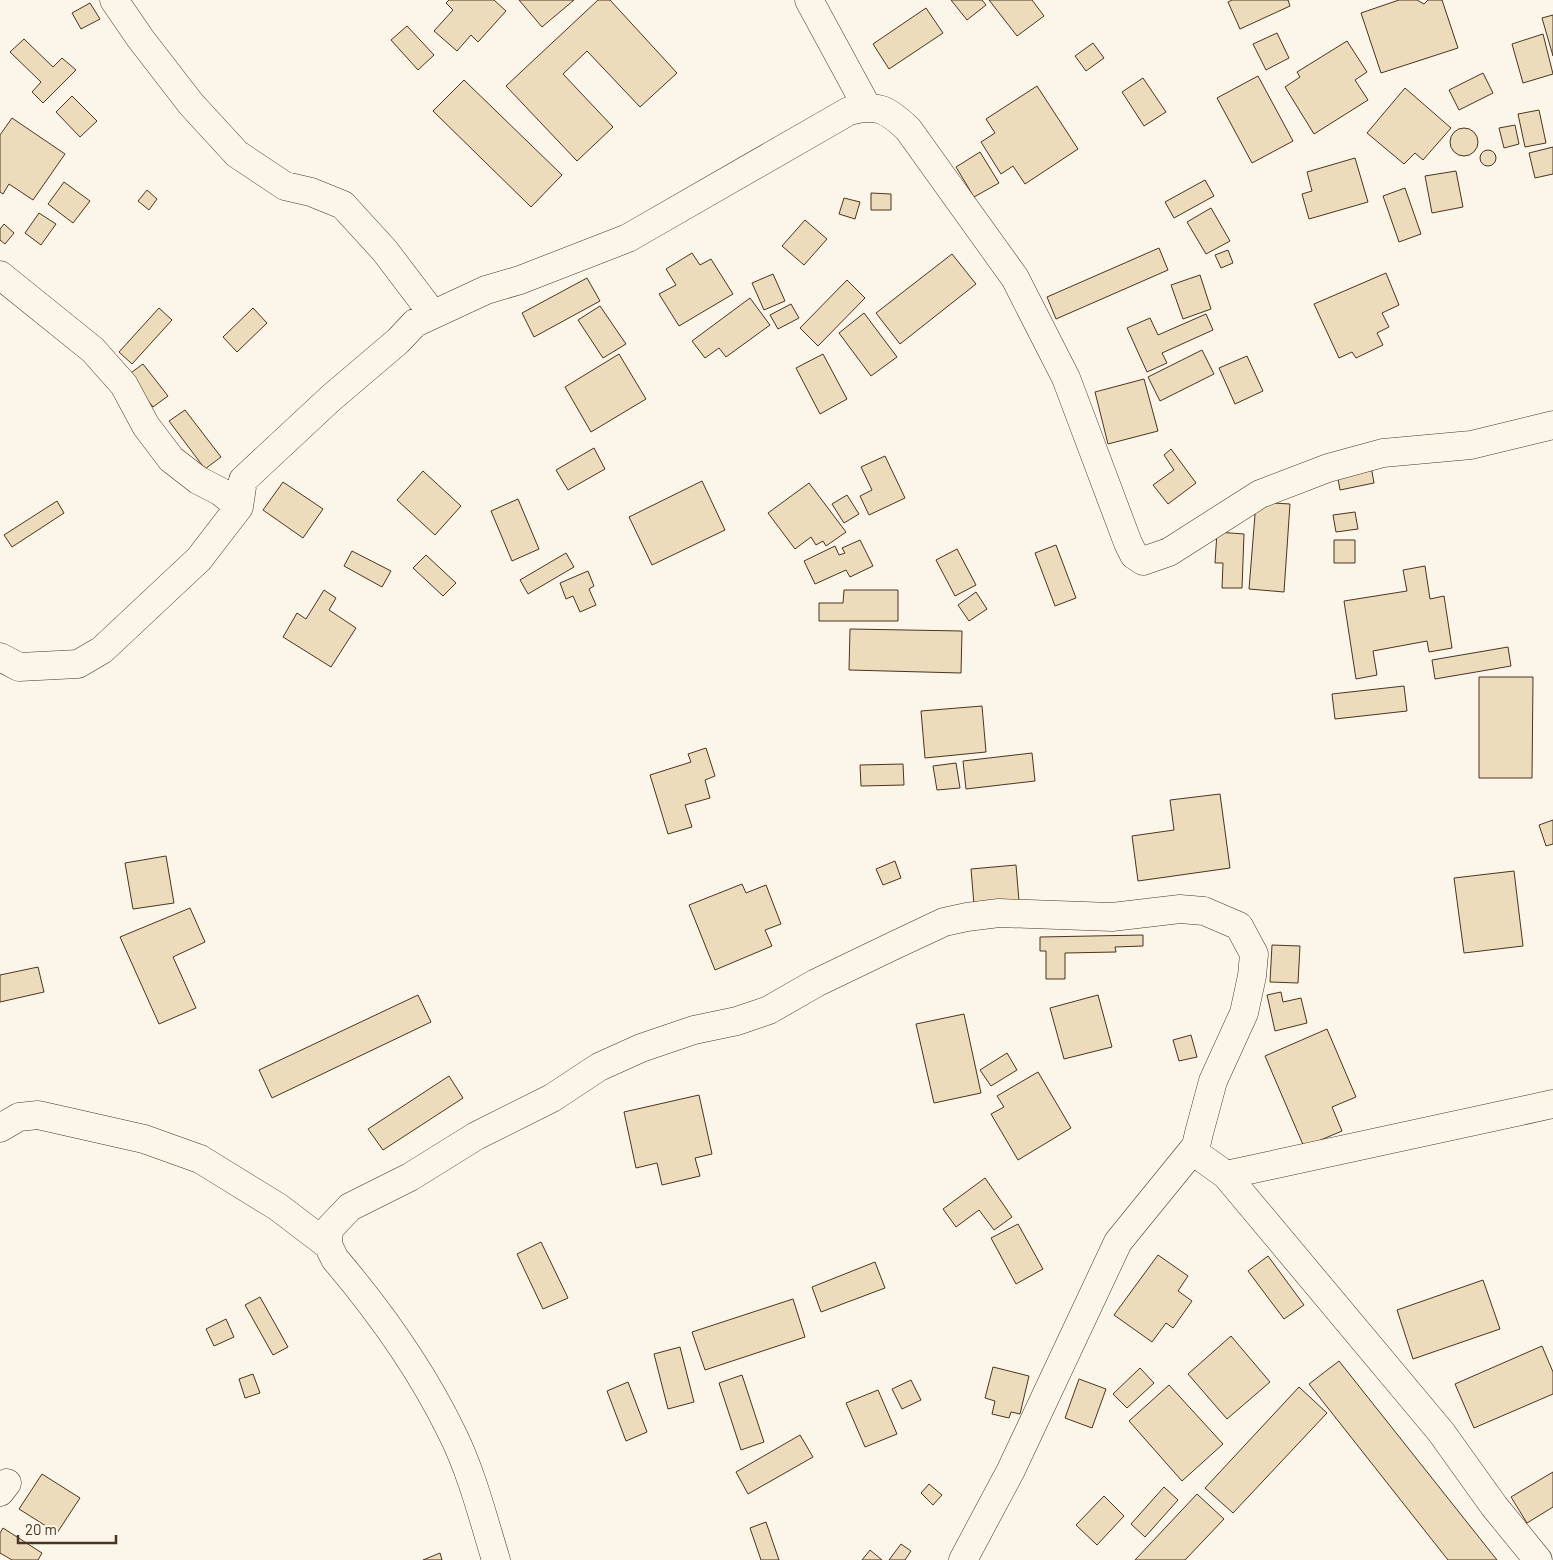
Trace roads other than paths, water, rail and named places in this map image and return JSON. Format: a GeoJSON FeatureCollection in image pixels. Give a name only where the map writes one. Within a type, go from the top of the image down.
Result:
{"type":"FeatureCollection","features":[{"type":"Feature","properties":{"kind":"street"},"geometry":{"type":"LineString","coordinates":[[114,0],[140,38],[192,104],[237,154],[285,186],[311,192],[343,205],[385,251],[432,313]]}},
{"type":"Feature","properties":{"kind":"street"},"geometry":{"type":"LineString","coordinates":[[809,0],[867,107]]}},
{"type":"Feature","properties":{"kind":"street"},"geometry":{"type":"LineString","coordinates":[[0,658],[19,666],[78,664],[102,650],[199,559],[238,507],[243,480],[317,410],[398,341],[415,323],[432,313],[486,290],[520,280],[628,238],[849,111],[867,107],[882,109],[894,116],[908,129],[1015,278],[1066,378],[1128,543],[1134,554],[1143,561],[1169,552],[1260,494],[1328,468],[1383,453],[1472,445],[1553,426]]}},
{"type":"Feature","properties":{"kind":"street"},"geometry":{"type":"LineString","coordinates":[[0,275],[93,350],[124,385],[146,426],[172,459],[198,480],[221,492],[238,507]]}},
{"type":"Feature","properties":{"kind":"street"},"geometry":{"type":"LineString","coordinates":[[328,1245],[329,1229],[350,1207],[410,1177],[484,1132],[552,1098],[599,1067],[641,1048],[694,1030],[737,1021],[769,1010],[816,983],[944,922],[999,913],[1112,917],[1180,909],[1204,911],[1239,926],[1254,954],[1252,976],[1244,1014],[1214,1081],[1196,1146],[1118,1242],[1011,1470],[963,1560]]}},
{"type":"Feature","properties":{"kind":"street"},"geometry":{"type":"LineString","coordinates":[[1226,1175],[1553,1104]]}},
{"type":"Feature","properties":{"kind":"street"},"geometry":{"type":"LineString","coordinates":[[6,1117],[38,1115],[134,1137],[200,1159],[278,1207],[328,1245],[335,1259],[410,1358],[453,1434],[496,1560]]}},
{"type":"Feature","properties":{"kind":"street"},"geometry":{"type":"LineString","coordinates":[[1196,1146],[1198,1155],[1226,1175],[1441,1432],[1494,1506],[1538,1560]]}}]}
